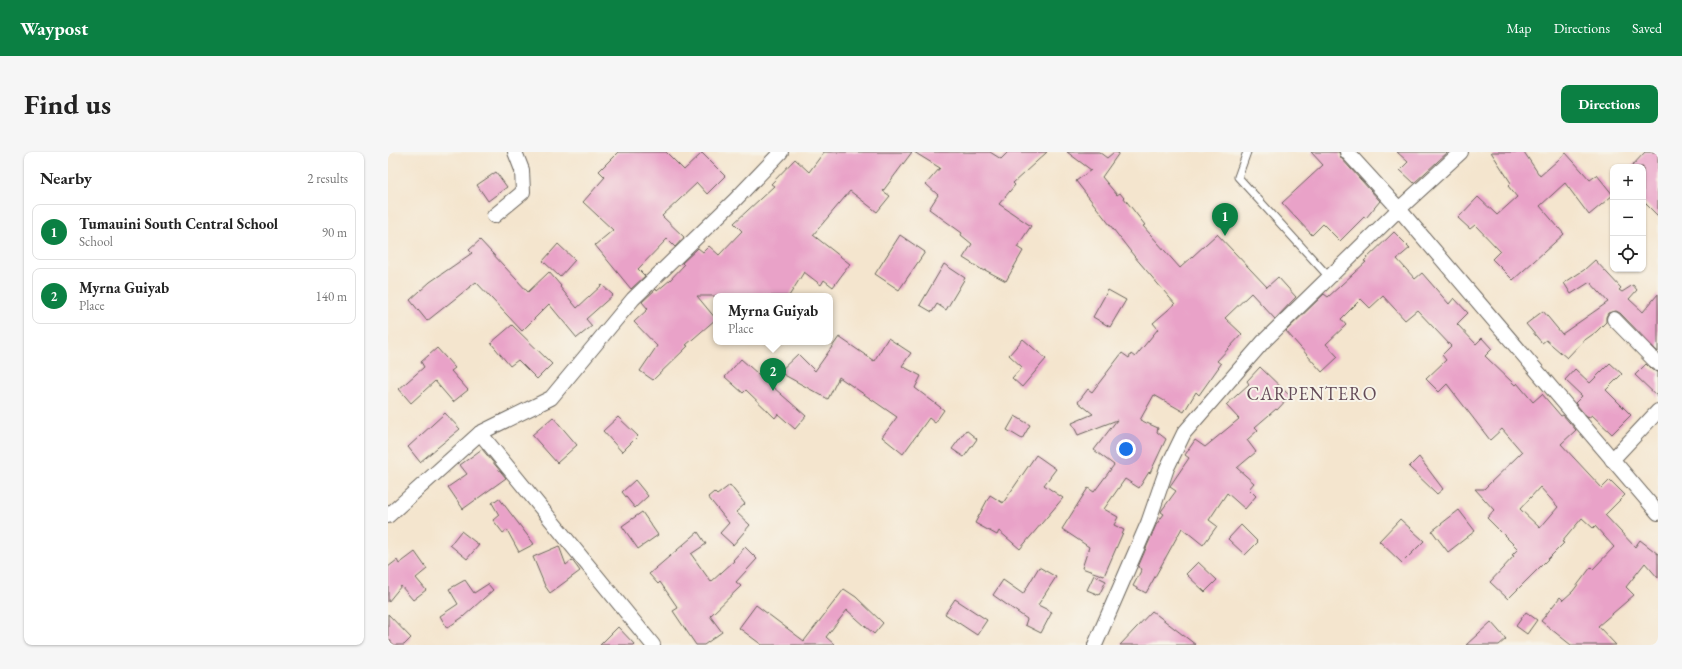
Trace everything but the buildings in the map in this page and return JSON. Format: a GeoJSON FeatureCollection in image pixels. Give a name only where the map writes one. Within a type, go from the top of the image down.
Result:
{"type":"FeatureCollection","features":[{"type":"Feature","properties":{"kind":"street"},"geometry":{"type":"LineString","coordinates":[[494,216],[523,192],[522,170],[515,152]]}},
{"type":"Feature","properties":{"kind":"street"},"geometry":{"type":"LineString","coordinates":[[388,516],[480,433],[551,398],[633,299],[734,201],[781,152]]}},
{"type":"Feature","properties":{"kind":"street"},"geometry":{"type":"LineString","coordinates":[[1347,152],[1399,209],[1658,513]]}},
{"type":"Feature","properties":{"kind":"street"},"geometry":{"type":"LineString","coordinates":[[1095,645],[1148,523],[1167,468],[1184,433],[1263,342],[1399,209],[1461,152]]}},
{"type":"Feature","properties":{"kind":"street"},"geometry":{"type":"LineString","coordinates":[[1614,319],[1658,364]]}},
{"type":"Feature","properties":{"kind":"street"},"geometry":{"type":"LineString","coordinates":[[1612,460],[1658,411]]}},
{"type":"Feature","properties":{"kind":"street"},"geometry":{"type":"LineString","coordinates":[[480,433],[653,645]]}},
{"type":"Feature","properties":{"kind":"lane"},"geometry":{"type":"LineString","coordinates":[[1247,152],[1238,177],[1329,277]]}},
{"type":"Feature","properties":{"kind":"place","name":"Tumauini South Central School"},"geometry":{"type":"Point","coordinates":[1225,236]}},
{"type":"Feature","properties":{"kind":"place","name":"Myrna Guiyab"},"geometry":{"type":"Point","coordinates":[773,391]}},
{"type":"Feature","properties":{"kind":"district","name":"CARPENTERO"},"geometry":{"type":"Point","coordinates":[1312,393]}}]}
